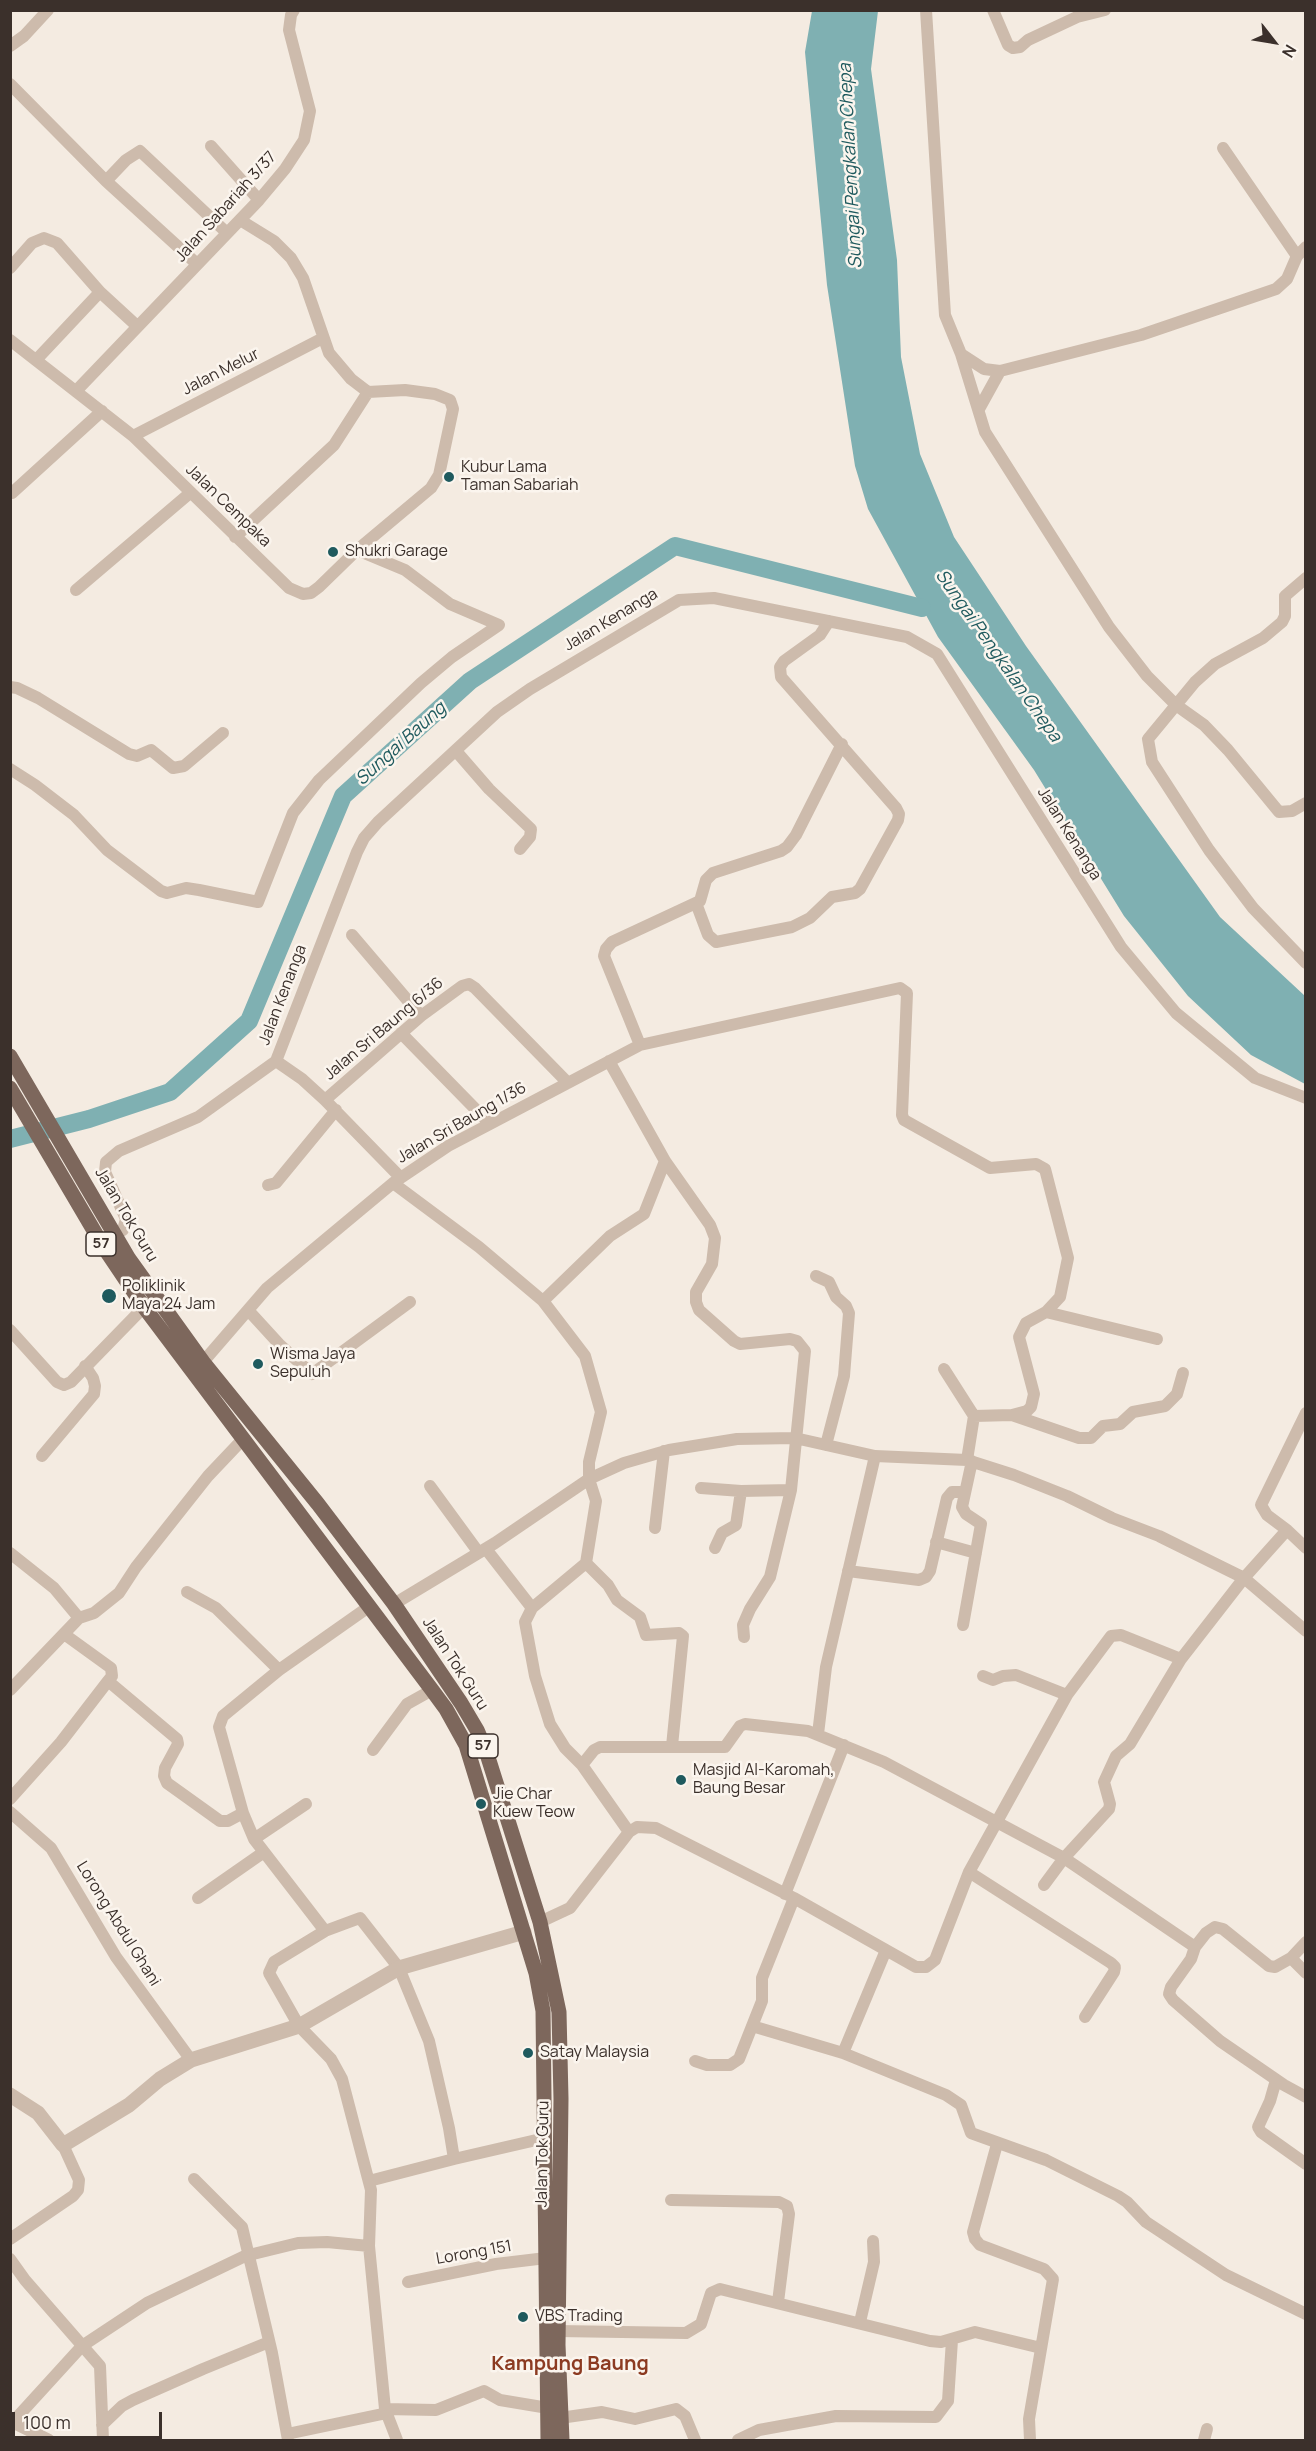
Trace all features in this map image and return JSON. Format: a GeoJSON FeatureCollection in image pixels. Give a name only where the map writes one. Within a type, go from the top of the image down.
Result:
{"type":"FeatureCollection","features":[{"type":"Feature","properties":{"kind":"main road","name":"Jalan Tok Guru"},"geometry":{"type":"LineString","coordinates":[[10,1056],[78,1171],[112,1234],[203,1362],[318,1504],[394,1604],[477,1730],[487,1754],[540,1922],[559,2012],[561,2099],[558,2331],[554,2413],[548,2440]]}},
{"type":"Feature","properties":{"kind":"main road","name":"Jalan Tok Guru"},"geometry":{"type":"LineString","coordinates":[[14,1094],[103,1246],[144,1307],[446,1709],[466,1745],[537,1973],[543,2011],[546,2258],[554,2413],[562,2440]]}},
{"type":"Feature","properties":{"kind":"main road"},"geometry":{"type":"LineString","coordinates":[[352,1582],[367,1571]]}},
{"type":"Feature","properties":{"kind":"street"},"geometry":{"type":"LineString","coordinates":[[10,46],[24,36],[48,10]]}},
{"type":"Feature","properties":{"kind":"street","name":"Jalan Sabariah 3/37"},"geometry":{"type":"LineString","coordinates":[[77,390],[260,200],[285,169],[304,140],[310,111],[289,30],[294,10]]}},
{"type":"Feature","properties":{"kind":"street"},"geometry":{"type":"LineString","coordinates":[[926,10],[945,315],[961,354],[985,432],[1109,627],[1147,676],[1176,705],[1204,725],[1228,750],[1279,812],[1292,811],[1305,803]]}},
{"type":"Feature","properties":{"kind":"street"},"geometry":{"type":"LineString","coordinates":[[993,10],[1008,45],[1020,48],[1028,40],[1077,17],[1105,10]]}},
{"type":"Feature","properties":{"kind":"street"},"geometry":{"type":"LineString","coordinates":[[10,84],[105,181],[197,264]]}},
{"type":"Feature","properties":{"kind":"street"},"geometry":{"type":"LineString","coordinates":[[211,146],[260,200]]}},
{"type":"Feature","properties":{"kind":"street"},"geometry":{"type":"LineString","coordinates":[[961,354],[984,369],[1000,371],[1141,335],[1276,289],[1287,279],[1301,252],[1222,147]]}},
{"type":"Feature","properties":{"kind":"street"},"geometry":{"type":"LineString","coordinates":[[105,181],[126,160],[140,151],[227,233]]}},
{"type":"Feature","properties":{"kind":"street"},"geometry":{"type":"LineString","coordinates":[[10,769],[35,785],[74,816],[107,850],[161,891],[186,888],[258,902],[293,813],[319,780],[421,683],[452,657],[499,625],[450,603],[405,570],[357,550],[435,484],[453,409],[450,400],[435,394],[405,390],[368,392],[342,370],[329,353],[303,278],[291,258],[274,241],[240,220]]}},
{"type":"Feature","properties":{"kind":"street"},"geometry":{"type":"LineString","coordinates":[[10,268],[32,243],[44,238],[57,243],[100,291],[137,326]]}},
{"type":"Feature","properties":{"kind":"street"},"geometry":{"type":"LineString","coordinates":[[37,359],[100,291]]}},
{"type":"Feature","properties":{"kind":"street","name":"Jalan Melur"},"geometry":{"type":"LineString","coordinates":[[133,436],[323,338]]}},
{"type":"Feature","properties":{"kind":"street","name":"Jalan Cempaka"},"geometry":{"type":"LineString","coordinates":[[10,340],[77,390],[133,436],[290,588],[303,594],[311,593],[357,550]]}},
{"type":"Feature","properties":{"kind":"street"},"geometry":{"type":"LineString","coordinates":[[979,409],[1000,371]]}},
{"type":"Feature","properties":{"kind":"street"},"geometry":{"type":"LineString","coordinates":[[235,537],[334,445],[368,392]]}},
{"type":"Feature","properties":{"kind":"street"},"geometry":{"type":"LineString","coordinates":[[12,493],[102,411]]}},
{"type":"Feature","properties":{"kind":"street"},"geometry":{"type":"LineString","coordinates":[[76,590],[190,492]]}},
{"type":"Feature","properties":{"kind":"street"},"geometry":{"type":"LineString","coordinates":[[1305,578],[1285,596],[1285,616],[1282,622],[1263,638],[1215,664],[1195,682],[1148,740],[1152,762],[1209,850],[1253,908],[1299,952],[1305,963]]}},
{"type":"Feature","properties":{"kind":"street","name":"Jalan Kenanga"},"geometry":{"type":"LineString","coordinates":[[112,1234],[123,1230],[126,1219],[105,1172],[105,1166],[110,1157],[198,1117],[276,1061],[320,944],[364,838],[378,822],[497,712],[522,694],[679,600],[714,598],[907,637],[937,654],[1121,947],[1176,1013],[1255,1078],[1305,1098]]}},
{"type":"Feature","properties":{"kind":"street"},"geometry":{"type":"LineString","coordinates":[[696,903],[710,938],[720,942],[792,927],[810,918],[832,897],[855,893],[860,889],[898,820],[899,814],[896,808],[780,674],[780,667],[784,661],[820,635],[829,621]]}},
{"type":"Feature","properties":{"kind":"street"},"geometry":{"type":"LineString","coordinates":[[10,687],[33,695],[129,754],[137,756],[151,750],[173,768],[184,766],[223,734]]}},
{"type":"Feature","properties":{"kind":"street"},"geometry":{"type":"LineString","coordinates":[[640,1046],[604,956],[606,949],[612,942],[696,903],[702,898],[706,880],[713,873],[781,851],[791,842],[842,744]]}},
{"type":"Feature","properties":{"kind":"street"},"geometry":{"type":"LineString","coordinates":[[456,751],[489,789],[531,829],[530,837],[520,849]]}},
{"type":"Feature","properties":{"kind":"street"},"geometry":{"type":"LineString","coordinates":[[352,935],[422,1016]]}},
{"type":"Feature","properties":{"kind":"street","name":"Jalan Sri Baung 6/36"},"geometry":{"type":"LineString","coordinates":[[326,1100],[422,1016],[462,986],[472,985],[568,1083]]}},
{"type":"Feature","properties":{"kind":"street","name":"Jalan Sri Baung 1/36"},"geometry":{"type":"LineString","coordinates":[[203,1362],[267,1288],[396,1180],[448,1146],[640,1046],[689,1033],[900,988],[907,993],[902,1115],[904,1120],[990,1168],[1036,1164],[1045,1169],[1047,1173],[1068,1258],[1061,1295],[1046,1312]]}},
{"type":"Feature","properties":{"kind":"street"},"geometry":{"type":"LineString","coordinates":[[401,1033],[490,1124]]}},
{"type":"Feature","properties":{"kind":"street"},"geometry":{"type":"LineString","coordinates":[[276,1061],[326,1100],[396,1180],[543,1300],[585,1356],[600,1410],[589,1462],[589,1479],[596,1501],[585,1563],[532,1608],[525,1622],[535,1676],[550,1724],[565,1748],[582,1765],[630,1832]]}},
{"type":"Feature","properties":{"kind":"street"},"geometry":{"type":"LineString","coordinates":[[609,1061],[666,1161],[710,1225],[715,1238],[712,1264],[696,1292],[699,1310],[740,1344],[790,1340],[797,1341],[805,1351],[791,1490],[770,1577],[743,1625],[744,1637]]}},
{"type":"Feature","properties":{"kind":"street"},"geometry":{"type":"LineString","coordinates":[[268,1185],[276,1183],[336,1110]]}},
{"type":"Feature","properties":{"kind":"street"},"geometry":{"type":"LineString","coordinates":[[543,1300],[610,1236],[644,1214],[666,1161]]}},
{"type":"Feature","properties":{"kind":"street"},"geometry":{"type":"LineString","coordinates":[[816,1276],[829,1282],[836,1298],[846,1306],[849,1313],[844,1376],[826,1445]]}},
{"type":"Feature","properties":{"kind":"street"},"geometry":{"type":"LineString","coordinates":[[248,1310],[280,1345],[312,1374],[410,1302]]}},
{"type":"Feature","properties":{"kind":"street"},"geometry":{"type":"LineString","coordinates":[[10,1330],[57,1382],[64,1385],[71,1382],[144,1307]]}},
{"type":"Feature","properties":{"kind":"street"},"geometry":{"type":"LineString","coordinates":[[974,1416],[1012,1415],[1029,1409],[1034,1396],[1019,1336],[1026,1323],[1046,1312],[1157,1339]]}},
{"type":"Feature","properties":{"kind":"street"},"geometry":{"type":"LineString","coordinates":[[42,1456],[94,1394],[93,1378],[85,1366]]}},
{"type":"Feature","properties":{"kind":"street"},"geometry":{"type":"LineString","coordinates":[[944,1369],[974,1416],[963,1509],[981,1524],[963,1625]]}},
{"type":"Feature","properties":{"kind":"street"},"geometry":{"type":"LineString","coordinates":[[1012,1415],[1079,1438],[1091,1438],[1103,1426],[1120,1424],[1133,1412],[1165,1406],[1177,1394],[1183,1373]]}},
{"type":"Feature","properties":{"kind":"street"},"geometry":{"type":"LineString","coordinates":[[1305,1413],[1261,1505],[1267,1515],[1305,1548]]}},
{"type":"Feature","properties":{"kind":"street"},"geometry":{"type":"LineString","coordinates":[[10,1690],[79,1618],[94,1613],[119,1593],[136,1567],[208,1476],[244,1438]]}},
{"type":"Feature","properties":{"kind":"street"},"geometry":{"type":"LineString","coordinates":[[394,1604],[483,1551],[589,1479],[624,1463],[664,1451],[737,1439],[795,1438],[875,1456],[970,1460],[1014,1474],[1112,1518],[1159,1536],[1244,1578],[1305,1631]]}},
{"type":"Feature","properties":{"kind":"street"},"geometry":{"type":"LineString","coordinates":[[655,1528],[664,1451]]}},
{"type":"Feature","properties":{"kind":"street"},"geometry":{"type":"LineString","coordinates":[[818,1734],[826,1667],[875,1456]]}},
{"type":"Feature","properties":{"kind":"street"},"geometry":{"type":"LineString","coordinates":[[430,1486],[532,1608]]}},
{"type":"Feature","properties":{"kind":"street"},"geometry":{"type":"LineString","coordinates":[[701,1488],[741,1491],[791,1490]]}},
{"type":"Feature","properties":{"kind":"street"},"geometry":{"type":"LineString","coordinates":[[715,1548],[722,1533],[736,1525],[741,1491]]}},
{"type":"Feature","properties":{"kind":"street"},"geometry":{"type":"LineString","coordinates":[[848,1571],[922,1579],[930,1571],[949,1494],[965,1492]]}},
{"type":"Feature","properties":{"kind":"street"},"geometry":{"type":"LineString","coordinates":[[1044,1885],[1109,1809],[1110,1804],[1104,1782],[1116,1756],[1130,1744],[1180,1659],[1244,1578],[1287,1530]]}},
{"type":"Feature","properties":{"kind":"street"},"geometry":{"type":"LineString","coordinates":[[936,1542],[976,1553]]}},
{"type":"Feature","properties":{"kind":"street"},"geometry":{"type":"LineString","coordinates":[[10,1553],[54,1588],[79,1618]]}},
{"type":"Feature","properties":{"kind":"street"},"geometry":{"type":"LineString","coordinates":[[585,1563],[608,1585],[618,1600],[640,1617],[646,1635],[679,1633],[683,1636],[672,1746]]}},
{"type":"Feature","properties":{"kind":"street"},"geometry":{"type":"LineString","coordinates":[[188,1592],[216,1608],[279,1670]]}},
{"type":"Feature","properties":{"kind":"street"},"geometry":{"type":"LineString","coordinates":[[325,1931],[254,1839],[243,1813],[219,1721],[279,1670],[370,1606]]}},
{"type":"Feature","properties":{"kind":"street"},"geometry":{"type":"LineString","coordinates":[[10,1799],[61,1742],[112,1676],[111,1668],[64,1634]]}},
{"type":"Feature","properties":{"kind":"street"},"geometry":{"type":"LineString","coordinates":[[540,1922],[571,1906],[630,1832],[637,1827],[656,1828],[790,1896],[916,1968],[926,1967],[935,1960],[969,1872],[1067,1695],[1109,1638],[1114,1634],[1121,1635],[1180,1659]]}},
{"type":"Feature","properties":{"kind":"street"},"geometry":{"type":"LineString","coordinates":[[983,1676],[993,1680],[1016,1675],[1067,1695]]}},
{"type":"Feature","properties":{"kind":"street"},"geometry":{"type":"LineString","coordinates":[[108,1681],[177,1738],[178,1744],[165,1768],[164,1776],[167,1783],[220,1821],[228,1821],[243,1813]]}},
{"type":"Feature","properties":{"kind":"street"},"geometry":{"type":"LineString","coordinates":[[373,1750],[407,1704],[432,1690]]}},
{"type":"Feature","properties":{"kind":"street"},"geometry":{"type":"LineString","coordinates":[[582,1765],[596,1748],[672,1746],[725,1748],[738,1728],[745,1724],[808,1731],[884,1762],[998,1820],[1065,1858],[1195,1947]]}},
{"type":"Feature","properties":{"kind":"street"},"geometry":{"type":"LineString","coordinates":[[695,2061],[707,2065],[734,2064],[739,2059],[762,2001],[762,1978],[844,1745]]}},
{"type":"Feature","properties":{"kind":"street"},"geometry":{"type":"LineString","coordinates":[[254,1839],[306,1804]]}},
{"type":"Feature","properties":{"kind":"street","name":"Lorong Abdul Ghani"},"geometry":{"type":"LineString","coordinates":[[10,1812],[51,1848],[116,1957],[191,2061]]}},
{"type":"Feature","properties":{"kind":"street"},"geometry":{"type":"LineString","coordinates":[[198,1898],[264,1852]]}},
{"type":"Feature","properties":{"kind":"street"},"geometry":{"type":"LineString","coordinates":[[969,1872],[1115,1967],[1085,2017]]}},
{"type":"Feature","properties":{"kind":"street"},"geometry":{"type":"LineString","coordinates":[[396,2440],[386,2411],[369,2246],[371,2190],[369,2181],[338,2070],[331,2059],[299,2026],[271,1977],[269,1969],[274,1962],[325,1931],[360,1918],[399,1968],[429,2041],[454,2159]]}},
{"type":"Feature","properties":{"kind":"street"},"geometry":{"type":"LineString","coordinates":[[1305,1942],[1291,1958],[1275,1967],[1269,1966],[1221,1928],[1209,1930],[1195,1947],[1191,1959],[1171,1987],[1170,1998],[1220,2041],[1305,2097]]}},
{"type":"Feature","properties":{"kind":"street"},"geometry":{"type":"LineString","coordinates":[[63,2145],[129,2105],[160,2079],[191,2061],[299,2026],[399,1968],[524,1932]]}},
{"type":"Feature","properties":{"kind":"street"},"geometry":{"type":"LineString","coordinates":[[843,2053],[886,1950]]}},
{"type":"Feature","properties":{"kind":"street"},"geometry":{"type":"LineString","coordinates":[[1291,1958],[1305,1973]]}},
{"type":"Feature","properties":{"kind":"street"},"geometry":{"type":"LineString","coordinates":[[752,2026],[843,2053],[956,2100],[964,2112],[969,2130],[997,2144],[1046,2160],[1118,2196],[1146,2222],[1226,2275],[1305,2314]]}},
{"type":"Feature","properties":{"kind":"street"},"geometry":{"type":"LineString","coordinates":[[1276,2080],[1270,2101],[1258,2127],[1261,2132],[1305,2164]]}},
{"type":"Feature","properties":{"kind":"street"},"geometry":{"type":"LineString","coordinates":[[10,2096],[38,2113],[63,2145],[79,2180],[78,2190],[73,2196],[10,2238]]}},
{"type":"Feature","properties":{"kind":"street"},"geometry":{"type":"LineString","coordinates":[[369,2181],[545,2138]]}},
{"type":"Feature","properties":{"kind":"street"},"geometry":{"type":"LineString","coordinates":[[997,2144],[973,2232],[975,2240],[980,2245],[1044,2269],[1052,2275],[1053,2286],[1029,2419],[1030,2440]]}},
{"type":"Feature","properties":{"kind":"street"},"geometry":{"type":"LineString","coordinates":[[194,2179],[239,2222],[269,2342],[287,2437],[386,2411],[436,2410],[484,2391],[500,2400],[554,2413],[602,2412],[635,2420],[676,2409],[684,2416],[695,2440]]}},
{"type":"Feature","properties":{"kind":"street"},"geometry":{"type":"LineString","coordinates":[[672,2200],[779,2202],[787,2206],[789,2214],[778,2302]]}},
{"type":"Feature","properties":{"kind":"street"},"geometry":{"type":"LineString","coordinates":[[860,2322],[874,2262],[873,2241]]}},
{"type":"Feature","properties":{"kind":"street"},"geometry":{"type":"LineString","coordinates":[[49,2440],[12,2424],[82,2346],[147,2303],[249,2255],[298,2243],[327,2242],[369,2246]]}},
{"type":"Feature","properties":{"kind":"street","name":"Lorong 151"},"geometry":{"type":"LineString","coordinates":[[408,2282],[496,2264],[546,2258]]}},
{"type":"Feature","properties":{"kind":"street"},"geometry":{"type":"LineString","coordinates":[[10,2259],[25,2280],[101,2369],[103,2440]]}},
{"type":"Feature","properties":{"kind":"street"},"geometry":{"type":"LineString","coordinates":[[558,2331],[686,2333],[701,2324],[708,2298],[714,2290],[720,2289],[930,2341],[941,2342],[980,2333],[1041,2348]]}},
{"type":"Feature","properties":{"kind":"street"},"geometry":{"type":"LineString","coordinates":[[738,2440],[759,2430],[836,2416],[936,2417],[948,2401],[952,2340]]}},
{"type":"Feature","properties":{"kind":"street"},"geometry":{"type":"LineString","coordinates":[[102,2425],[122,2406],[133,2400],[269,2342]]}},
{"type":"Feature","properties":{"kind":"water","name":"Sungai Pengkalan Chepa"},"geometry":{"type":"Polygon","coordinates":[[[812,11],[878,11],[871,69],[897,260],[901,357],[920,454],[954,537],[1026,646],[1220,917],[1305,996],[1305,1084],[1251,1055],[1188,996],[1124,916],[1034,770],[938,637],[868,509],[855,466],[827,285],[805,52],[812,11]]]}},
{"type":"Feature","properties":{"kind":"waterway","name":"Sungai Baung"},"geometry":{"type":"LineString","coordinates":[[10,1139],[89,1119],[170,1092],[249,1021],[343,796],[470,681],[675,546],[922,608]]}},
{"type":"Feature","properties":{"kind":"place","name":"Kubur Lama Taman Sabariah"},"geometry":{"type":"Point","coordinates":[449,477]}},
{"type":"Feature","properties":{"kind":"place","name":"Shukri Garage"},"geometry":{"type":"Point","coordinates":[333,552]}},
{"type":"Feature","properties":{"kind":"place","name":"Poliklinik Maya 24 Jam"},"geometry":{"type":"Point","coordinates":[109,1296]}},
{"type":"Feature","properties":{"kind":"place","name":"Wisma Jaya Sepuluh"},"geometry":{"type":"Point","coordinates":[258,1364]}},
{"type":"Feature","properties":{"kind":"place","name":"Masjid Al-Karomah, Baung Besar"},"geometry":{"type":"Point","coordinates":[681,1780]}},
{"type":"Feature","properties":{"kind":"place","name":"Jie Char Kuew Teow"},"geometry":{"type":"Point","coordinates":[481,1804]}},
{"type":"Feature","properties":{"kind":"place","name":"Satay Malaysia"},"geometry":{"type":"Point","coordinates":[528,2053]}},
{"type":"Feature","properties":{"kind":"place","name":"VBS Trading"},"geometry":{"type":"Point","coordinates":[523,2317]}},
{"type":"Feature","properties":{"kind":"district","name":"Kampung Baung"},"geometry":{"type":"Point","coordinates":[570,2364]}}]}
